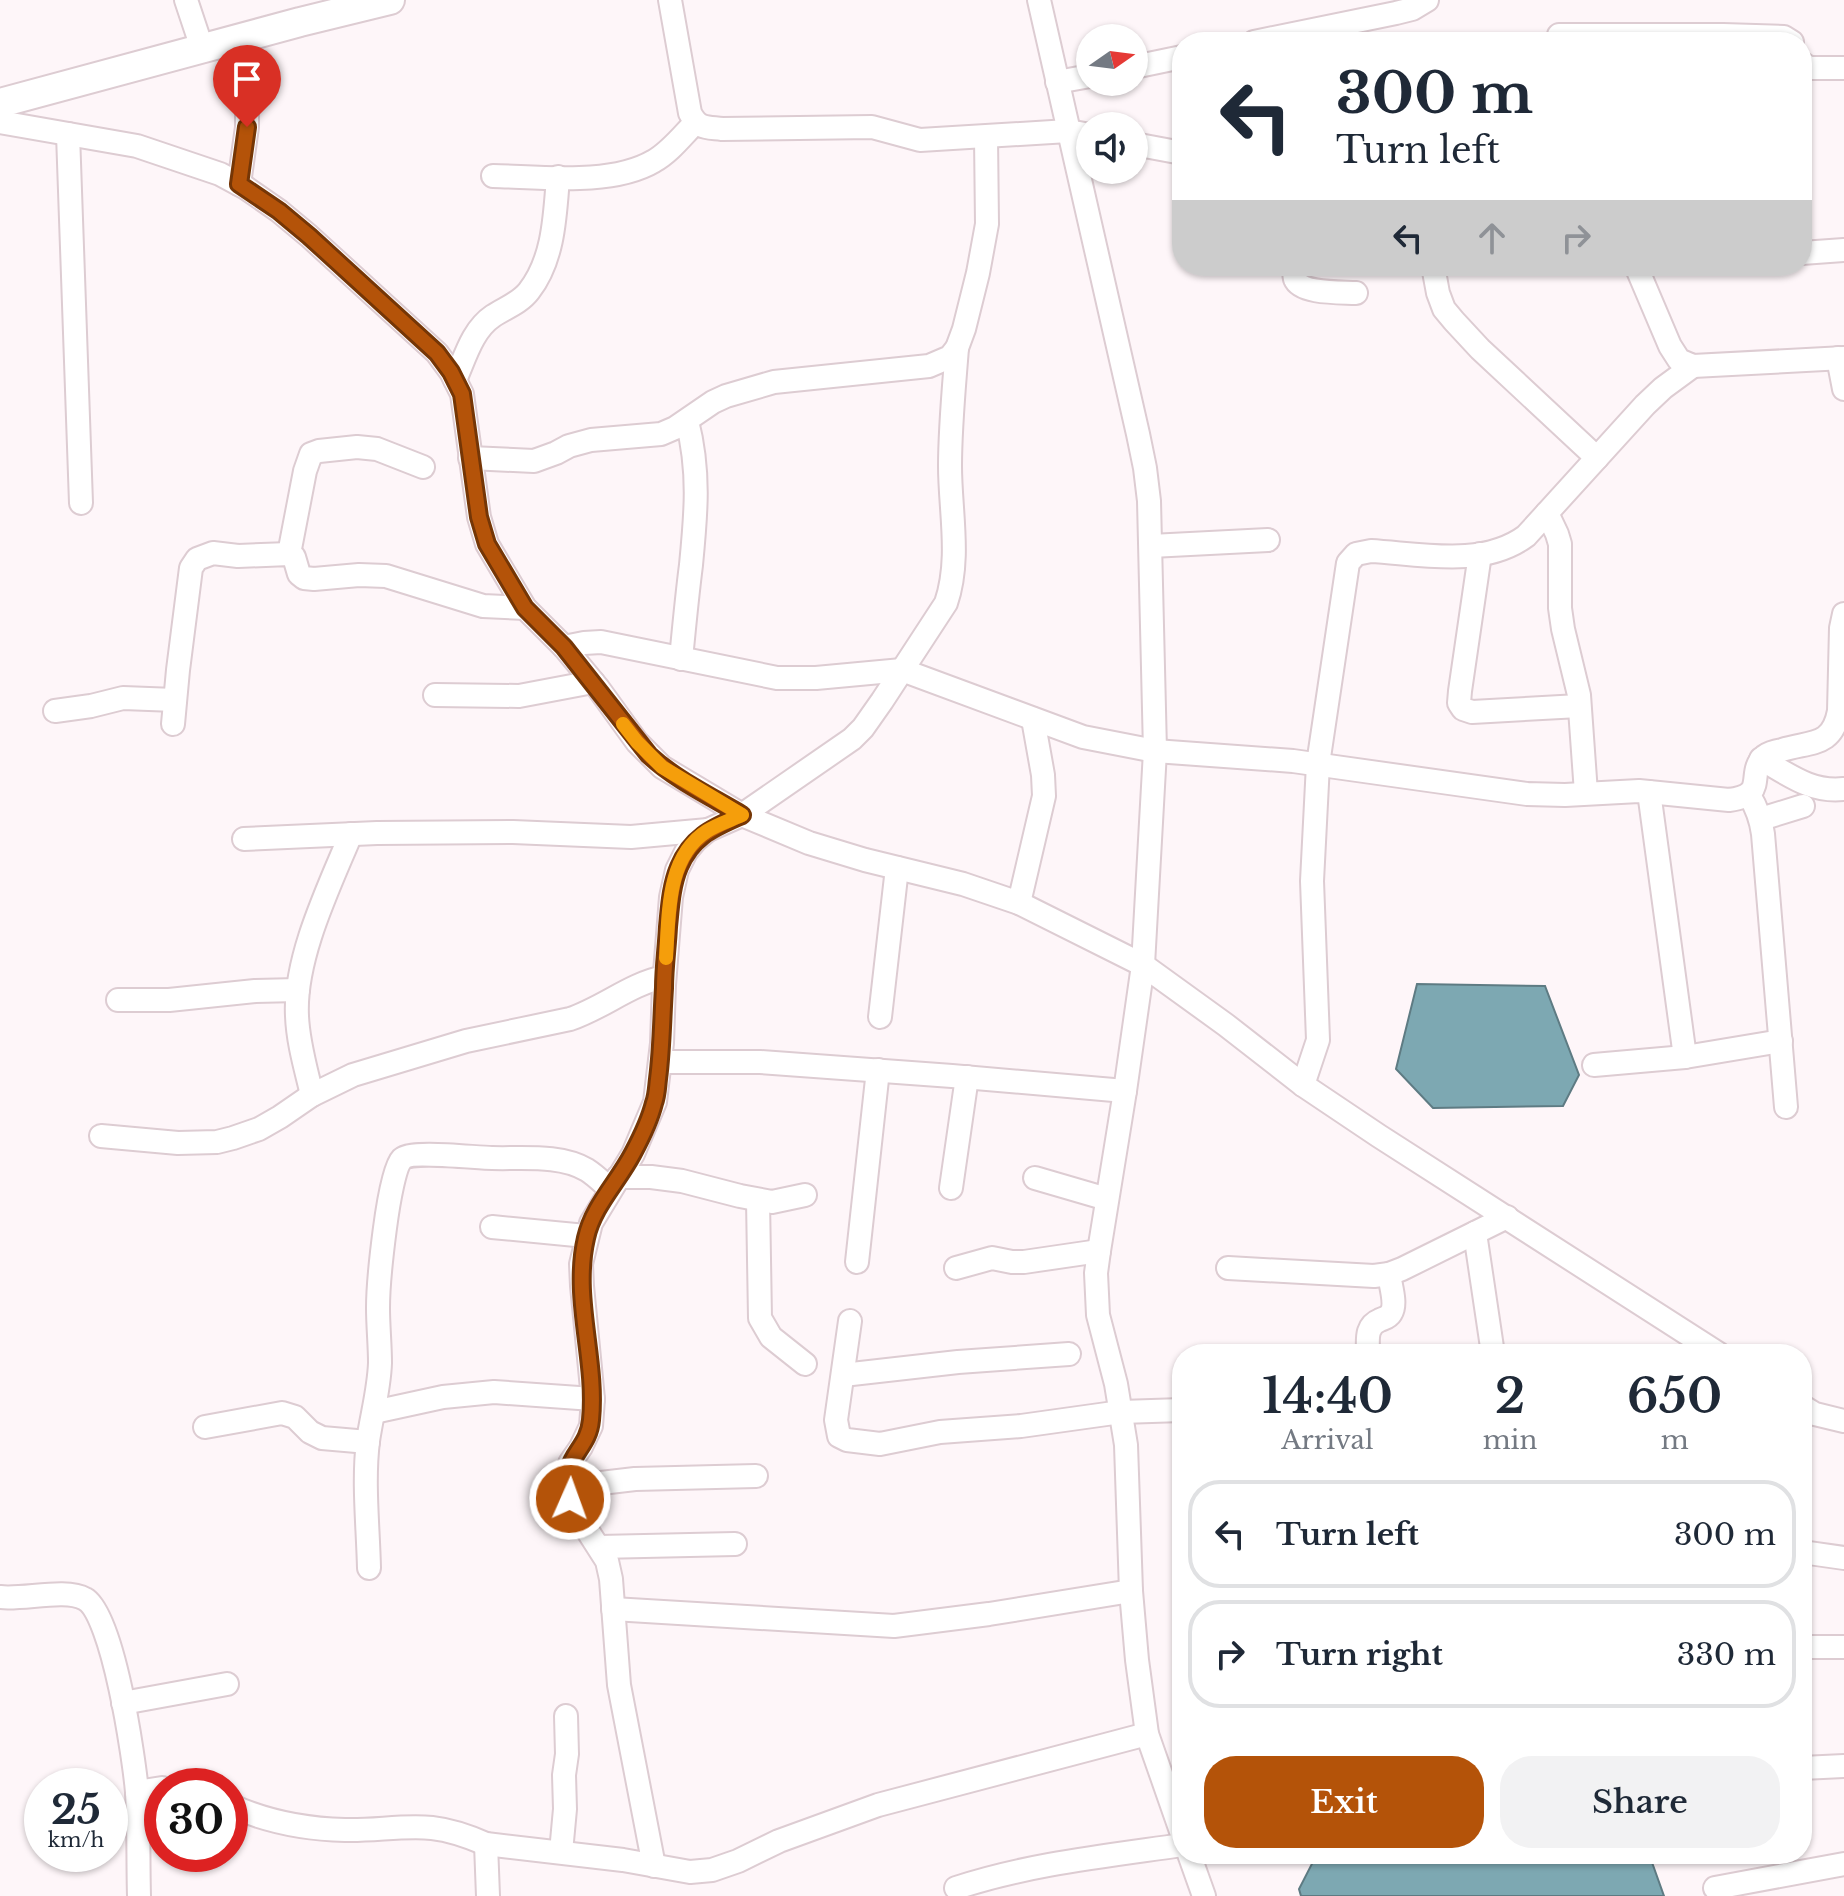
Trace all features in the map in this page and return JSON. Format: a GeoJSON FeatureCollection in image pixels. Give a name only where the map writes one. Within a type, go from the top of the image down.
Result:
{"type":"FeatureCollection","features":[{"type":"Feature","properties":{"kind":"main road"},"geometry":{"type":"LineString","coordinates":[[0,103],[390,0]]}},
{"type":"Feature","properties":{"kind":"street"},"geometry":{"type":"LineString","coordinates":[[186,0],[202,48]]}},
{"type":"Feature","properties":{"kind":"street"},"geometry":{"type":"LineString","coordinates":[[670,0],[690,113],[695,123],[703,127],[872,127],[920,140],[1076,133]]}},
{"type":"Feature","properties":{"kind":"street"},"geometry":{"type":"LineString","coordinates":[[1039,0],[1057,82],[1076,126]]}},
{"type":"Feature","properties":{"kind":"street"},"geometry":{"type":"LineString","coordinates":[[1303,32],[1412,9],[1427,0]]}},
{"type":"Feature","properties":{"kind":"street"},"geometry":{"type":"LineString","coordinates":[[231,41],[247,111],[239,184]]}},
{"type":"Feature","properties":{"kind":"street"},"geometry":{"type":"LineString","coordinates":[[1148,64],[1172,59]]}},
{"type":"Feature","properties":{"kind":"street"},"geometry":{"type":"LineString","coordinates":[[1812,68],[1844,68]]}},
{"type":"Feature","properties":{"kind":"street"},"geometry":{"type":"LineString","coordinates":[[1057,82],[1076,79]]}},
{"type":"Feature","properties":{"kind":"street"},"geometry":{"type":"LineString","coordinates":[[0,122],[137,146],[220,174],[239,184],[309,236],[437,353],[462,394],[479,517],[487,544],[525,608],[564,647],[637,742],[662,767],[742,815],[809,843],[963,884],[1019,903],[1143,965],[1303,1085],[1704,1344]]}},
{"type":"Feature","properties":{"kind":"street"},"geometry":{"type":"LineString","coordinates":[[493,176],[609,177],[632,171],[665,154],[695,123]]}},
{"type":"Feature","properties":{"kind":"street"},"geometry":{"type":"LineString","coordinates":[[68,134],[81,503]]}},
{"type":"Feature","properties":{"kind":"street"},"geometry":{"type":"LineString","coordinates":[[654,1866],[619,1685],[607,1561],[575,1511],[567,1487],[570,1463],[591,1426],[593,1399],[581,1264],[586,1236],[633,1154],[655,1102],[671,897],[677,870],[686,852],[708,830],[742,815],[852,739],[863,728],[946,603],[954,563],[950,441],[957,348],[978,273],[987,224],[986,137]]}},
{"type":"Feature","properties":{"kind":"street"},"geometry":{"type":"LineString","coordinates":[[1148,147],[1172,151]]}},
{"type":"Feature","properties":{"kind":"street"},"geometry":{"type":"LineString","coordinates":[[455,380],[481,326],[521,299],[541,272],[554,230],[558,177]]}},
{"type":"Feature","properties":{"kind":"street"},"geometry":{"type":"LineString","coordinates":[[1089,184],[1149,501],[1155,751],[1143,965],[1096,1273],[1098,1315],[1116,1384],[1126,1445],[1131,1591],[1147,1734],[1172,1805]]}},
{"type":"Feature","properties":{"kind":"street"},"geometry":{"type":"LineString","coordinates":[[1812,252],[1844,250]]}},
{"type":"Feature","properties":{"kind":"street"},"geometry":{"type":"LineString","coordinates":[[1294,276],[1300,286],[1309,290],[1356,293]]}},
{"type":"Feature","properties":{"kind":"street"},"geometry":{"type":"LineString","coordinates":[[1435,276],[1444,309],[1454,321],[1597,458]]}},
{"type":"Feature","properties":{"kind":"street"},"geometry":{"type":"LineString","coordinates":[[1640,276],[1679,360],[1693,366],[1841,358],[1844,389]]}},
{"type":"Feature","properties":{"kind":"street"},"geometry":{"type":"LineString","coordinates":[[470,458],[534,461],[591,440],[661,434],[726,396],[774,382],[929,366],[950,357],[957,348]]}},
{"type":"Feature","properties":{"kind":"street"},"geometry":{"type":"LineString","coordinates":[[1303,1085],[1318,1040],[1312,881],[1318,764],[1348,563],[1356,554],[1371,551],[1480,554],[1513,546],[1526,536],[1645,405],[1693,366]]}},
{"type":"Feature","properties":{"kind":"street"},"geometry":{"type":"LineString","coordinates":[[681,659],[697,490],[693,444],[687,421]]}},
{"type":"Feature","properties":{"kind":"street"},"geometry":{"type":"LineString","coordinates":[[289,554],[311,454],[377,449],[423,467]]}},
{"type":"Feature","properties":{"kind":"street"},"geometry":{"type":"LineString","coordinates":[[1547,513],[1560,544],[1560,608],[1577,682],[1586,793]]}},
{"type":"Feature","properties":{"kind":"street"},"geometry":{"type":"LineString","coordinates":[[1151,546],[1268,540]]}},
{"type":"Feature","properties":{"kind":"street"},"geometry":{"type":"LineString","coordinates":[[173,724],[191,568],[197,559],[213,553],[238,556],[289,554],[294,557],[299,574],[304,578],[386,576],[483,606],[525,608]]}},
{"type":"Feature","properties":{"kind":"street"},"geometry":{"type":"LineString","coordinates":[[1480,554],[1459,703],[1463,709],[1472,712],[1579,706]]}},
{"type":"Feature","properties":{"kind":"street"},"geometry":{"type":"LineString","coordinates":[[564,647],[601,642],[777,678],[816,678],[902,670],[1083,737],[1155,751],[1293,761],[1527,794],[1649,792],[1729,800],[1749,795],[1754,788],[1761,759],[1769,753],[1820,741],[1830,735],[1839,711],[1844,614]]}},
{"type":"Feature","properties":{"kind":"street"},"geometry":{"type":"LineString","coordinates":[[435,695],[519,696],[593,682]]}},
{"type":"Feature","properties":{"kind":"street"},"geometry":{"type":"LineString","coordinates":[[55,711],[123,698],[175,700]]}},
{"type":"Feature","properties":{"kind":"street"},"geometry":{"type":"LineString","coordinates":[[1019,903],[1044,796],[1033,719]]}},
{"type":"Feature","properties":{"kind":"street"},"geometry":{"type":"LineString","coordinates":[[1761,759],[1809,786],[1844,789]]}},
{"type":"Feature","properties":{"kind":"street"},"geometry":{"type":"LineString","coordinates":[[1649,792],[1685,1057]]}},
{"type":"Feature","properties":{"kind":"street"},"geometry":{"type":"LineString","coordinates":[[1749,795],[1761,819],[1786,1107]]}},
{"type":"Feature","properties":{"kind":"street"},"geometry":{"type":"LineString","coordinates":[[1761,819],[1803,806]]}},
{"type":"Feature","properties":{"kind":"street"},"geometry":{"type":"LineString","coordinates":[[244,839],[513,832],[631,837],[708,830]]}},
{"type":"Feature","properties":{"kind":"street"},"geometry":{"type":"LineString","coordinates":[[312,1095],[299,1035],[298,990],[319,912],[351,834]]}},
{"type":"Feature","properties":{"kind":"street"},"geometry":{"type":"LineString","coordinates":[[880,1017],[897,868]]}},
{"type":"Feature","properties":{"kind":"street"},"geometry":{"type":"LineString","coordinates":[[101,1136],[178,1143],[217,1142],[259,1129],[312,1095],[353,1075],[466,1041],[570,1019],[642,983],[664,977]]}},
{"type":"Feature","properties":{"kind":"street"},"geometry":{"type":"LineString","coordinates":[[118,1000],[169,1000],[298,990]]}},
{"type":"Feature","properties":{"kind":"street"},"geometry":{"type":"LineString","coordinates":[[1594,1065],[1685,1057],[1781,1041]]}},
{"type":"Feature","properties":{"kind":"street"},"geometry":{"type":"LineString","coordinates":[[660,1062],[760,1062],[1125,1091]]}},
{"type":"Feature","properties":{"kind":"street"},"geometry":{"type":"LineString","coordinates":[[857,1262],[878,1070]]}},
{"type":"Feature","properties":{"kind":"street"},"geometry":{"type":"LineString","coordinates":[[951,1188],[967,1077]]}},
{"type":"Feature","properties":{"kind":"street"},"geometry":{"type":"LineString","coordinates":[[369,1568],[368,1442],[379,1376],[378,1306],[383,1242],[394,1177],[400,1161],[416,1154],[547,1159],[570,1162],[614,1183],[651,1177],[772,1202],[805,1195]]}},
{"type":"Feature","properties":{"kind":"street"},"geometry":{"type":"LineString","coordinates":[[1035,1178],[1107,1199]]}},
{"type":"Feature","properties":{"kind":"street"},"geometry":{"type":"LineString","coordinates":[[758,1200],[760,1318],[771,1337],[805,1364]]}},
{"type":"Feature","properties":{"kind":"street"},"geometry":{"type":"LineString","coordinates":[[1228,1268],[1374,1276],[1389,1274],[1507,1217]]}},
{"type":"Feature","properties":{"kind":"street"},"geometry":{"type":"LineString","coordinates":[[492,1227],[586,1236]]}},
{"type":"Feature","properties":{"kind":"street"},"geometry":{"type":"LineString","coordinates":[[1475,1233],[1492,1344]]}},
{"type":"Feature","properties":{"kind":"street"},"geometry":{"type":"LineString","coordinates":[[956,1268],[992,1258],[1024,1262],[1099,1251]]}},
{"type":"Feature","properties":{"kind":"street"},"geometry":{"type":"LineString","coordinates":[[1368,1344],[1370,1325],[1387,1317],[1394,1306],[1389,1274]]}},
{"type":"Feature","properties":{"kind":"street"},"geometry":{"type":"LineString","coordinates":[[850,1321],[837,1429],[839,1436],[847,1440],[880,1444],[928,1434],[1021,1426],[1121,1412],[1172,1410]]}},
{"type":"Feature","properties":{"kind":"street"},"geometry":{"type":"LineString","coordinates":[[843,1375],[1069,1354]]}},
{"type":"Feature","properties":{"kind":"street"},"geometry":{"type":"LineString","coordinates":[[374,1412],[443,1397],[494,1392],[593,1399]]}},
{"type":"Feature","properties":{"kind":"street"},"geometry":{"type":"LineString","coordinates":[[1812,1412],[1844,1421]]}},
{"type":"Feature","properties":{"kind":"street"},"geometry":{"type":"LineString","coordinates":[[205,1427],[282,1413],[295,1417],[315,1436],[368,1442]]}},
{"type":"Feature","properties":{"kind":"street"},"geometry":{"type":"LineString","coordinates":[[567,1487],[635,1479],[756,1476]]}},
{"type":"Feature","properties":{"kind":"street"},"geometry":{"type":"LineString","coordinates":[[599,1547],[735,1544]]}},
{"type":"Feature","properties":{"kind":"street"},"geometry":{"type":"LineString","coordinates":[[1812,1553],[1844,1558]]}},
{"type":"Feature","properties":{"kind":"street"},"geometry":{"type":"LineString","coordinates":[[613,1609],[894,1626],[1131,1591]]}},
{"type":"Feature","properties":{"kind":"street"},"geometry":{"type":"LineString","coordinates":[[0,1597],[70,1595],[84,1598],[94,1606],[115,1666],[137,1792],[139,1896]]}},
{"type":"Feature","properties":{"kind":"street"},"geometry":{"type":"LineString","coordinates":[[1812,1647],[1844,1647]]}},
{"type":"Feature","properties":{"kind":"street"},"geometry":{"type":"LineString","coordinates":[[123,1703],[227,1684]]}},
{"type":"Feature","properties":{"kind":"street"},"geometry":{"type":"LineString","coordinates":[[561,1852],[565,1809],[566,1716]]}},
{"type":"Feature","properties":{"kind":"street"},"geometry":{"type":"LineString","coordinates":[[248,1813],[296,1827],[346,1830],[433,1828],[486,1844],[690,1872],[712,1870],[738,1861],[779,1841],[878,1805],[1147,1734]]}},
{"type":"Feature","properties":{"kind":"street"},"geometry":{"type":"LineString","coordinates":[[1812,1768],[1844,1766]]}},
{"type":"Feature","properties":{"kind":"street"},"geometry":{"type":"LineString","coordinates":[[137,1792],[144,1791]]}},
{"type":"Feature","properties":{"kind":"street"},"geometry":{"type":"LineString","coordinates":[[486,1844],[488,1896]]}},
{"type":"Feature","properties":{"kind":"street"},"geometry":{"type":"LineString","coordinates":[[956,1888],[1025,1869],[1172,1847]]}},
{"type":"Feature","properties":{"kind":"street"},"geometry":{"type":"LineString","coordinates":[[1193,1864],[1204,1896]]}},
{"type":"Feature","properties":{"kind":"street"},"geometry":{"type":"LineString","coordinates":[[1715,1888],[1844,1864]]}},
{"type":"Feature","properties":{"kind":"water"},"geometry":{"type":"Polygon","coordinates":[[[1417,984],[1545,986],[1579,1075],[1563,1106],[1433,1108],[1396,1069],[1417,984]]]}},
{"type":"Feature","properties":{"kind":"water"},"geometry":{"type":"Polygon","coordinates":[[[1312,1864],[1653,1864],[1664,1896],[1301,1896],[1299,1889],[1312,1864]]]}},
{"type":"Feature","properties":{"kind":"slow traffic"},"geometry":{"type":"LineString","coordinates":[[623,724],[662,767],[742,815],[708,830],[686,852],[677,870],[671,897],[666,958]]}},
{"type":"Feature","properties":{"kind":"route"},"geometry":{"type":"LineString","coordinates":[[247,127],[239,184],[309,236],[437,353],[451,372],[462,394],[479,517],[487,544],[525,608],[564,647],[649,755],[677,777],[742,815],[708,830],[696,840],[677,870],[671,897],[655,1102],[633,1154],[591,1223],[581,1264],[593,1399],[591,1426],[570,1463],[567,1487],[570,1499]]}}]}
